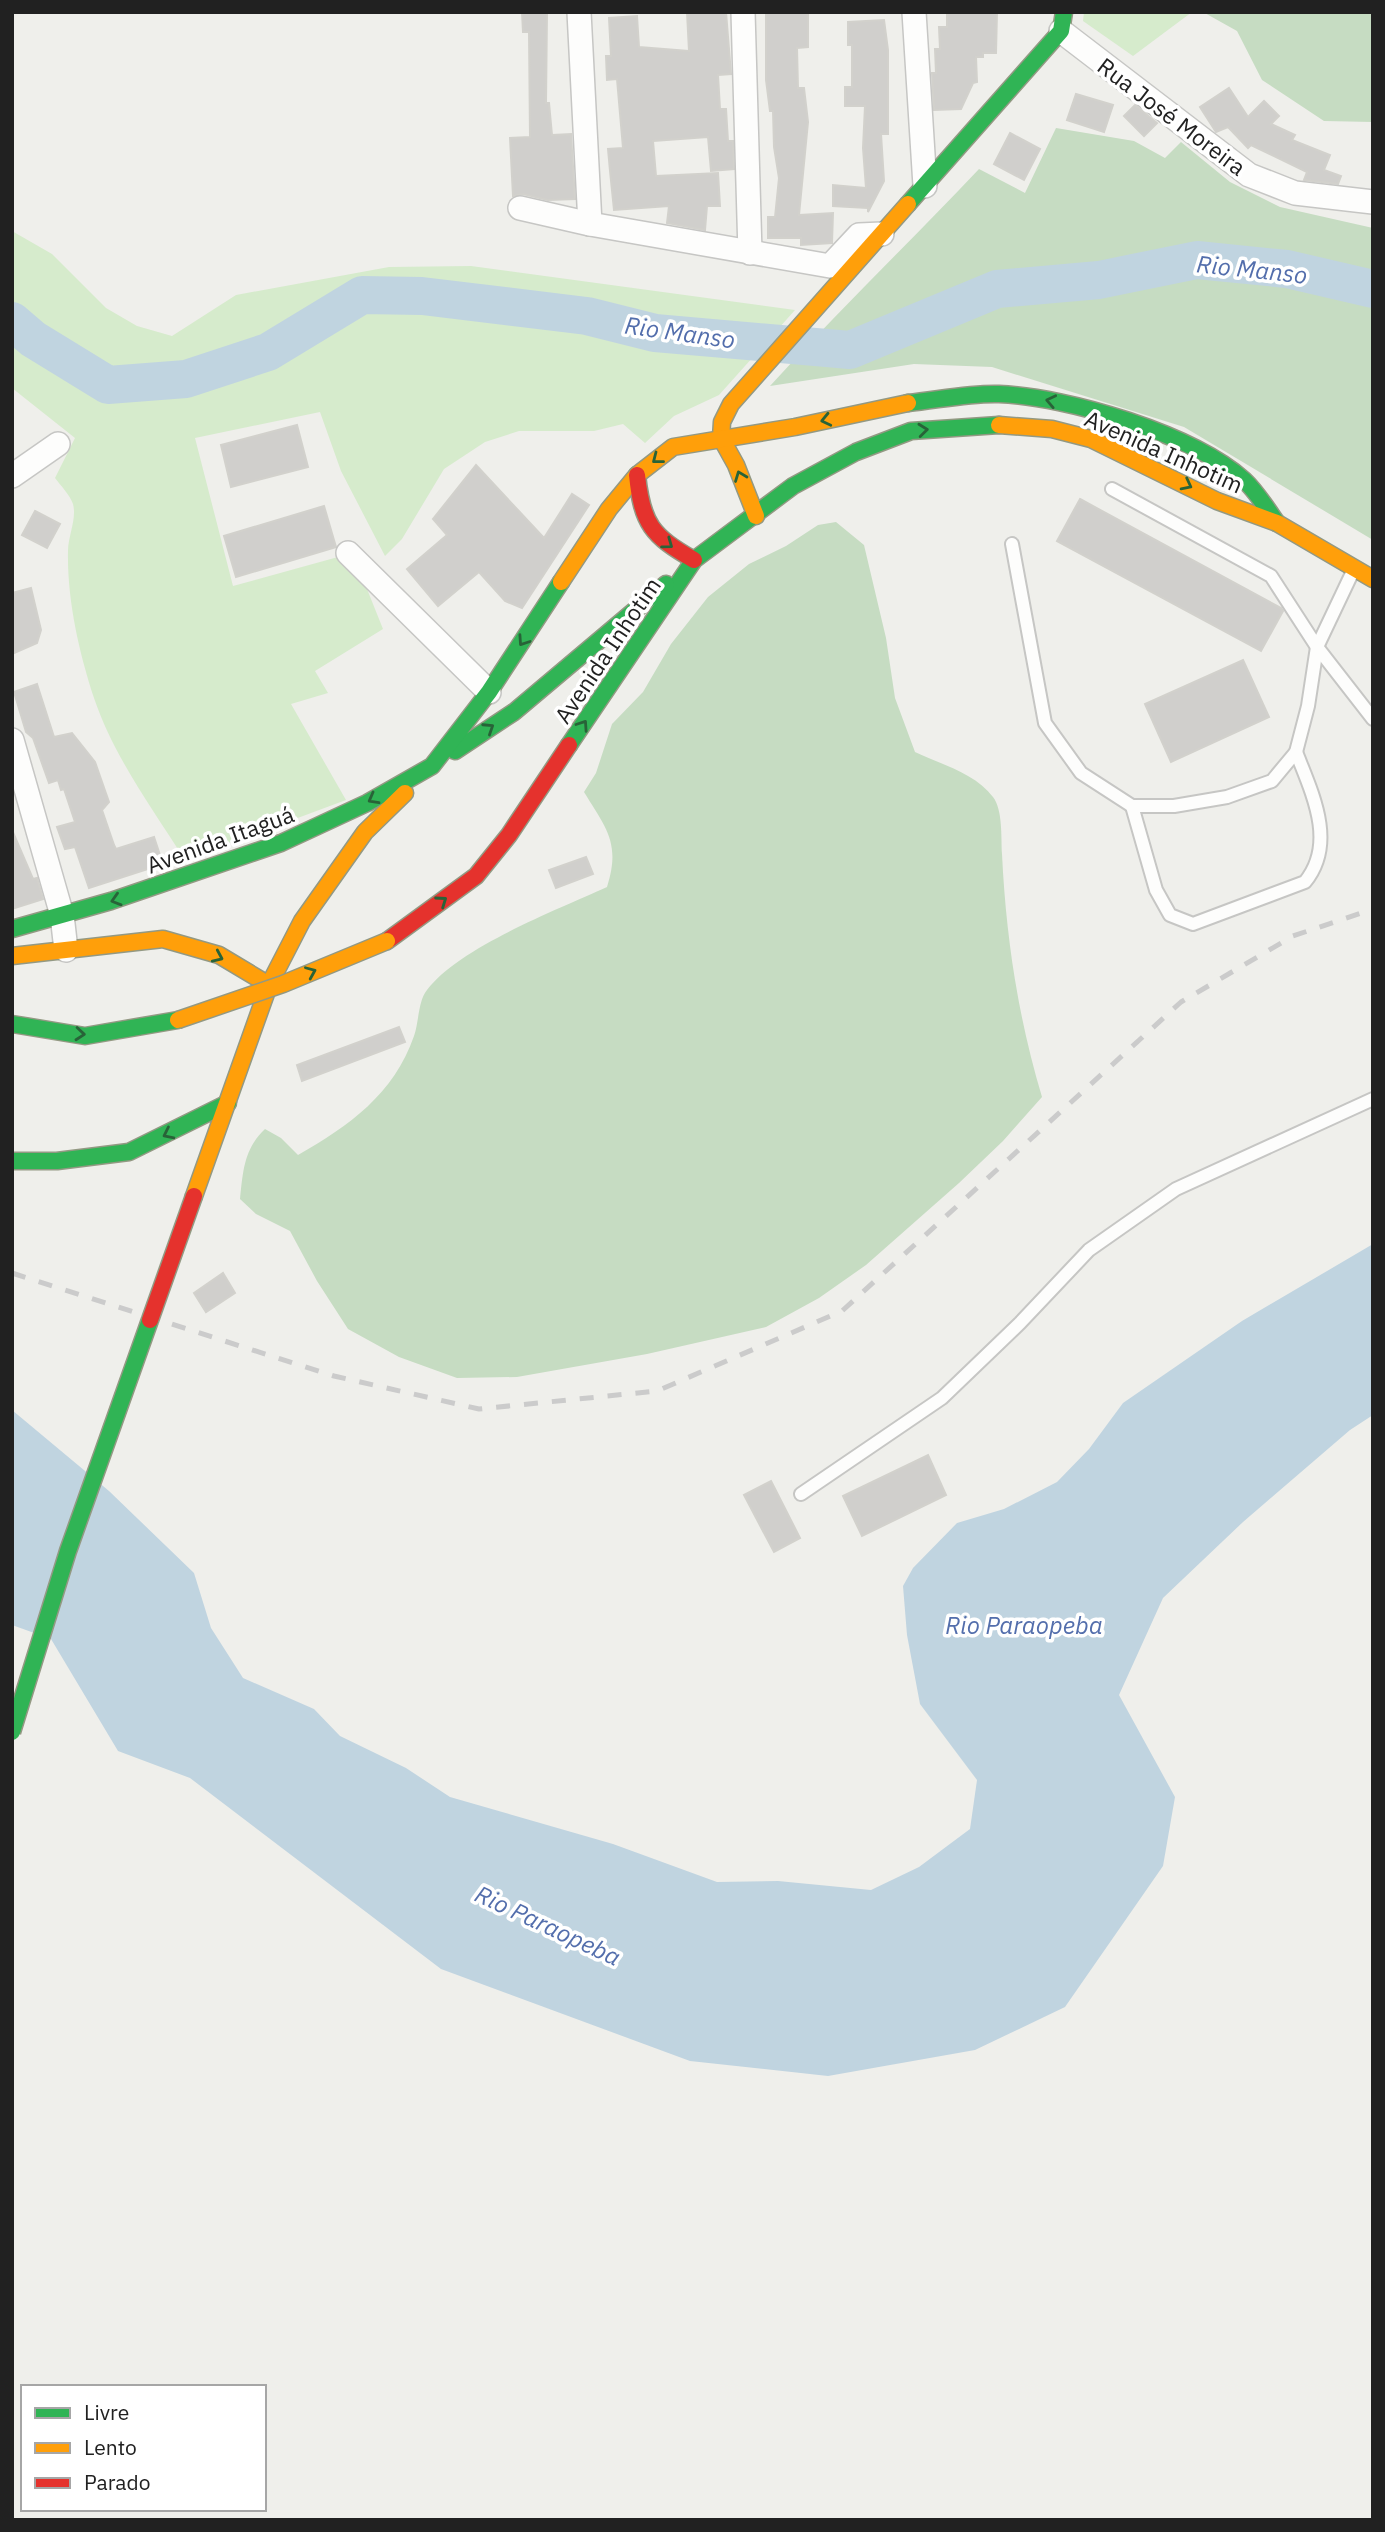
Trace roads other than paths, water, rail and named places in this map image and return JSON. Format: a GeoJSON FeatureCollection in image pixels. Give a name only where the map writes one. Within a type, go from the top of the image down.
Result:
{"type":"FeatureCollection","features":[{"type":"Feature","properties":{"kind":"main road"},"geometry":{"type":"LineString","coordinates":[[755,516],[736,465],[721,438],[722,422],[731,404],[925,186],[1062,22]]}},
{"type":"Feature","properties":{"kind":"main road","name":"Avenida Inhotim"},"geometry":{"type":"LineString","coordinates":[[432,765],[489,692],[609,509],[637,475],[673,447],[795,427],[903,403],[998,394],[1048,400],[1164,432],[1190,444],[1245,481],[1277,523]]}},
{"type":"Feature","properties":{"kind":"main road","name":"Avenida Inhotim"},"geometry":{"type":"LineString","coordinates":[[12,1024],[85,1036],[178,1020],[283,984],[387,941],[476,876],[509,835],[694,560],[793,486],[856,452],[911,431],[986,424],[1052,429],[1091,439],[1217,501],[1277,523],[1373,579]]}},
{"type":"Feature","properties":{"kind":"main road"},"geometry":{"type":"LineString","coordinates":[[12,1732],[68,1551],[269,985],[302,921],[331,876],[365,832],[432,765],[513,712],[694,560],[667,545],[648,528],[639,508],[637,475]]}},
{"type":"Feature","properties":{"kind":"main road","name":"Avenida Itaguá"},"geometry":{"type":"LineString","coordinates":[[12,929],[153,895],[281,843],[367,803],[432,765]]}},
{"type":"Feature","properties":{"kind":"main road"},"geometry":{"type":"LineString","coordinates":[[12,956],[66,950],[162,933],[219,955],[269,985]]}},
{"type":"Feature","properties":{"kind":"main road"},"geometry":{"type":"LineString","coordinates":[[12,1161],[57,1161],[129,1152],[228,1103]]}},
{"type":"Feature","properties":{"kind":"street"},"geometry":{"type":"LineString","coordinates":[[579,12],[590,224]]}},
{"type":"Feature","properties":{"kind":"street"},"geometry":{"type":"LineString","coordinates":[[743,12],[750,253]]}},
{"type":"Feature","properties":{"kind":"street"},"geometry":{"type":"LineString","coordinates":[[914,12],[925,186]]}},
{"type":"Feature","properties":{"kind":"street","name":"Rua José Moreira"},"geometry":{"type":"LineString","coordinates":[[1062,22],[1248,175],[1295,192],[1373,202]]}},
{"type":"Feature","properties":{"kind":"street"},"geometry":{"type":"LineString","coordinates":[[520,208],[590,224],[830,266],[859,234],[882,234]]}},
{"type":"Feature","properties":{"kind":"street"},"geometry":{"type":"LineString","coordinates":[[12,476],[58,444]]}},
{"type":"Feature","properties":{"kind":"street"},"geometry":{"type":"LineString","coordinates":[[348,553],[489,692]]}},
{"type":"Feature","properties":{"kind":"street"},"geometry":{"type":"LineString","coordinates":[[12,740],[62,915],[66,950]]}},
{"type":"Feature","properties":{"kind":"lane"},"geometry":{"type":"LineString","coordinates":[[1112,489],[1271,576],[1317,647],[1373,719]]}},
{"type":"Feature","properties":{"kind":"lane"},"geometry":{"type":"LineString","coordinates":[[1012,544],[1045,723],[1081,773],[1132,806],[1174,806],[1227,797],[1272,781],[1296,752],[1308,706],[1317,647],[1354,569]]}},
{"type":"Feature","properties":{"kind":"lane"},"geometry":{"type":"LineString","coordinates":[[1132,806],[1156,890],[1170,915],[1193,924],[1305,882],[1314,871],[1322,835],[1315,800],[1296,752]]}},
{"type":"Feature","properties":{"kind":"lane"},"geometry":{"type":"LineString","coordinates":[[800,1494],[942,1398],[1020,1323],[1089,1250],[1176,1189],[1373,1099]]}},
{"type":"Feature","properties":{"kind":"water","name":"Rio Paraopeba"},"geometry":{"type":"Polygon","coordinates":[[[1373,1244],[1373,1415],[1350,1430],[1243,1522],[1163,1598],[1119,1695],[1175,1797],[1163,1866],[1065,2007],[975,2050],[828,2076],[690,2061],[441,1969],[190,1778],[118,1751],[51,1639],[12,1625],[12,1410],[109,1491],[194,1573],[211,1628],[243,1678],[314,1709],[340,1736],[406,1768],[450,1797],[613,1844],[717,1882],[778,1881],[871,1890],[919,1867],[970,1829],[977,1780],[920,1704],[907,1635],[903,1586],[913,1568],[957,1523],[1004,1509],[1057,1482],[1089,1449],[1123,1403],[1242,1321],[1373,1244]]]}},
{"type":"Feature","properties":{"kind":"waterway","name":"Rio Manso"},"geometry":{"type":"LineString","coordinates":[[12,321],[33,339],[108,385],[186,379],[268,352],[362,295],[422,296],[587,316],[655,333],[850,350],[997,289],[1099,280],[1197,260],[1287,269],[1373,289]]}},
{"type":"Feature","properties":{"kind":"railway"},"geometry":{"type":"LineString","coordinates":[[12,1273],[334,1376],[479,1409],[657,1391],[842,1311],[1181,1002],[1293,936],[1373,909]]}}]}
